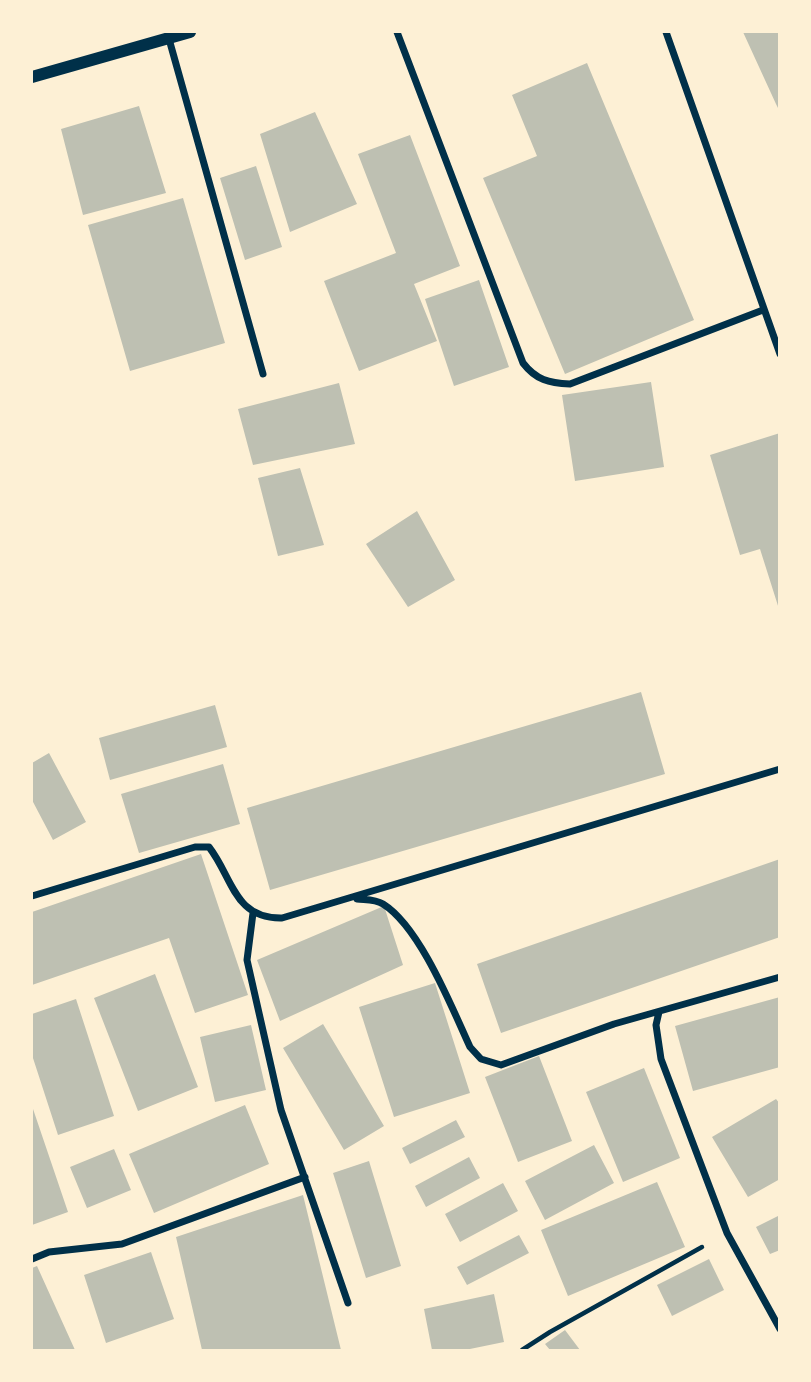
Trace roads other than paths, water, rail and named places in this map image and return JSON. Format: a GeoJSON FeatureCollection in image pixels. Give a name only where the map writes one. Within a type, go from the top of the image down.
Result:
{"type":"FeatureCollection","features":[{"type":"Feature","properties":{"kind":"street"},"geometry":{"type":"LineString","coordinates":[[32,77],[190,32]]}},
{"type":"Feature","properties":{"kind":"street"},"geometry":{"type":"LineString","coordinates":[[397,32],[523,363],[534,377],[552,383],[570,384],[763,310]]}},
{"type":"Feature","properties":{"kind":"street"},"geometry":{"type":"LineString","coordinates":[[666,32],[779,354]]}},
{"type":"Feature","properties":{"kind":"street"},"geometry":{"type":"LineString","coordinates":[[169,38],[263,374]]}},
{"type":"Feature","properties":{"kind":"street"},"geometry":{"type":"LineString","coordinates":[[32,896],[195,848],[209,847],[243,905],[266,919],[282,918],[779,769]]}},
{"type":"Feature","properties":{"kind":"street"},"geometry":{"type":"LineString","coordinates":[[349,898],[373,900],[382,904],[396,917],[424,954],[470,1047],[481,1059],[501,1065],[614,1024],[779,977]]}},
{"type":"Feature","properties":{"kind":"street"},"geometry":{"type":"LineString","coordinates":[[253,913],[247,960],[282,1111],[348,1303]]}},
{"type":"Feature","properties":{"kind":"street"},"geometry":{"type":"LineString","coordinates":[[659,1012],[656,1025],[661,1059],[727,1233],[779,1329]]}},
{"type":"Feature","properties":{"kind":"street"},"geometry":{"type":"LineString","coordinates":[[32,1259],[49,1252],[122,1244],[305,1177]]}}]}
